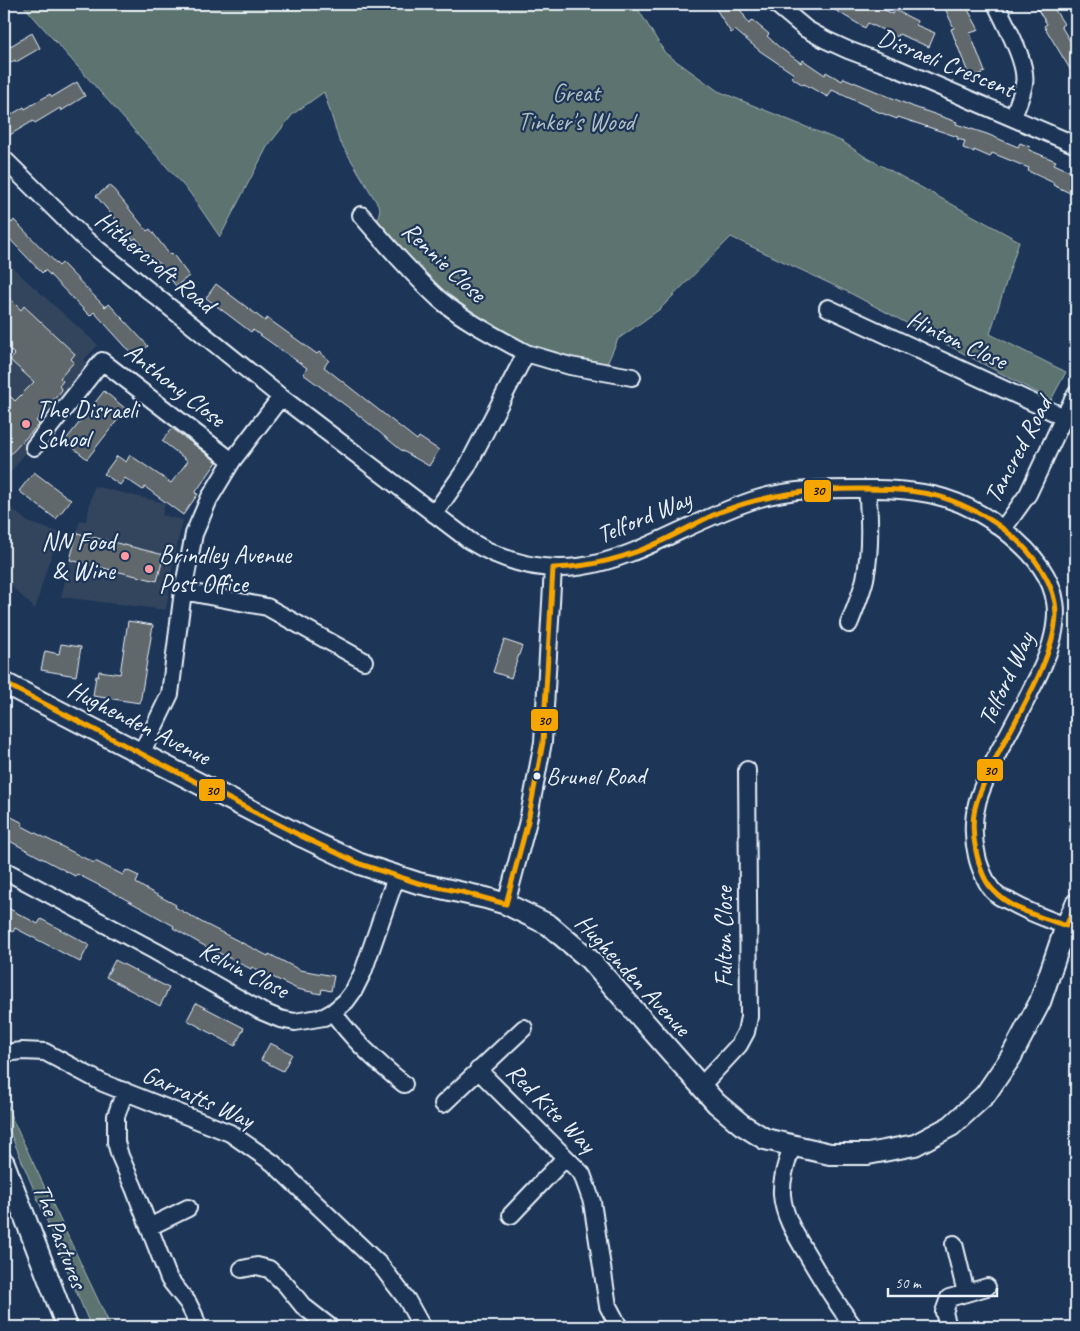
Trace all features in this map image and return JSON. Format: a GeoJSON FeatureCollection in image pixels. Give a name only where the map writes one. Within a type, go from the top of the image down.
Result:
{"type":"FeatureCollection","features":[{"type":"Feature","properties":{"kind":"street","name":"Disraeli Crescent"},"geometry":{"type":"LineString","coordinates":[[776,4],[806,29],[826,40],[1076,145]]}},
{"type":"Feature","properties":{"kind":"street"},"geometry":{"type":"LineString","coordinates":[[996,4],[1019,56],[1023,70],[1024,82],[1013,117]]}},
{"type":"Feature","properties":{"kind":"street","name":"Hithercroft Road"},"geometry":{"type":"LineString","coordinates":[[4,158],[85,239],[281,398]]}},
{"type":"Feature","properties":{"kind":"street","name":"Rennie Close"},"geometry":{"type":"LineString","coordinates":[[361,215],[396,256],[440,299],[468,320],[526,353],[570,366],[632,376]]}},
{"type":"Feature","properties":{"kind":"street","name":"Hinton Close"},"geometry":{"type":"LineString","coordinates":[[828,308],[1064,417]]}},
{"type":"Feature","properties":{"kind":"street"},"geometry":{"type":"LineString","coordinates":[[434,514],[467,467],[526,353]]}},
{"type":"Feature","properties":{"kind":"street","name":"Anthony Close"},"geometry":{"type":"LineString","coordinates":[[34,447],[102,361],[232,461]]}},
{"type":"Feature","properties":{"kind":"street","name":"Tancred Road"},"geometry":{"type":"LineString","coordinates":[[1003,529],[1028,494],[1076,394]]}},
{"type":"Feature","properties":{"kind":"street"},"geometry":{"type":"LineString","coordinates":[[141,754],[170,694],[183,591],[194,534],[209,499],[232,461],[281,398]]}},
{"type":"Feature","properties":{"kind":"street","name":"Telford Way"},"geometry":{"type":"LineString","coordinates":[[281,398],[486,551],[507,560],[530,566],[553,568],[591,566],[630,554],[666,539],[710,516],[759,499],[797,491],[867,489],[914,491],[940,496],[983,515],[1003,529],[1031,554],[1049,580],[1055,602],[1056,626],[1052,645],[1043,667],[977,797],[973,830],[975,847],[979,866],[994,893],[1022,910],[1066,926]]}},
{"type":"Feature","properties":{"kind":"street"},"geometry":{"type":"LineString","coordinates":[[849,624],[865,580],[868,560],[870,539],[867,489]]}},
{"type":"Feature","properties":{"kind":"street"},"geometry":{"type":"LineString","coordinates":[[506,904],[528,821],[543,742],[553,568]]}},
{"type":"Feature","properties":{"kind":"street"},"geometry":{"type":"LineString","coordinates":[[183,591],[267,607],[364,661]]}},
{"type":"Feature","properties":{"kind":"street","name":"Hughenden Avenue"},"geometry":{"type":"LineString","coordinates":[[4,683],[303,837],[360,864],[396,877],[506,904],[549,925],[589,959],[716,1104],[741,1124],[765,1139],[830,1154],[868,1154],[915,1145],[951,1126],[985,1095],[1011,1057],[1040,1002],[1066,926],[1076,904]]}},
{"type":"Feature","properties":{"kind":"street","name":"Fulton Close"},"geometry":{"type":"LineString","coordinates":[[700,1087],[739,1046],[746,1032],[749,1016],[747,770]]}},
{"type":"Feature","properties":{"kind":"street","name":"Kelvin Close"},"geometry":{"type":"LineString","coordinates":[[4,870],[155,951],[261,1011],[280,1019],[295,1022],[310,1021],[324,1017],[346,1001],[363,972],[396,877]]}},
{"type":"Feature","properties":{"kind":"street"},"geometry":{"type":"LineString","coordinates":[[333,1012],[340,1022],[388,1072],[404,1084]]}},
{"type":"Feature","properties":{"kind":"street","name":"Red Kite Way"},"geometry":{"type":"LineString","coordinates":[[443,1104],[524,1028]]}},
{"type":"Feature","properties":{"kind":"street","name":"Garratts Way"},"geometry":{"type":"LineString","coordinates":[[4,1053],[22,1051],[45,1052],[103,1083],[230,1133],[273,1163],[381,1266],[407,1300],[422,1327]]}},
{"type":"Feature","properties":{"kind":"street","name":"Red Kite Way"},"geometry":{"type":"LineString","coordinates":[[478,1070],[582,1174],[592,1202],[608,1306],[619,1327]]}},
{"type":"Feature","properties":{"kind":"street"},"geometry":{"type":"LineString","coordinates":[[125,1091],[116,1116],[116,1142],[120,1156],[168,1279],[188,1303],[198,1327]]}},
{"type":"Feature","properties":{"kind":"street"},"geometry":{"type":"LineString","coordinates":[[792,1146],[782,1180],[785,1212],[830,1294],[854,1327]]}},
{"type":"Feature","properties":{"kind":"street"},"geometry":{"type":"LineString","coordinates":[[511,1216],[565,1158]]}},
{"type":"Feature","properties":{"kind":"street","name":"The Pastures"},"geometry":{"type":"LineString","coordinates":[[4,1163],[67,1327]]}},
{"type":"Feature","properties":{"kind":"street"},"geometry":{"type":"LineString","coordinates":[[149,1228],[188,1208]]}},
{"type":"Feature","properties":{"kind":"street"},"geometry":{"type":"LineString","coordinates":[[954,1244],[966,1292]]}},
{"type":"Feature","properties":{"kind":"street"},"geometry":{"type":"LineString","coordinates":[[242,1268],[257,1266],[269,1269],[286,1285],[303,1306],[330,1327]]}},
{"type":"Feature","properties":{"kind":"street"},"geometry":{"type":"LineString","coordinates":[[948,1327],[944,1312],[949,1298],[987,1287]]}},
{"type":"Feature","properties":{"kind":"shaded area","name":"The Disraeli School"},"geometry":{"type":"Polygon","coordinates":[[[4,260],[98,345],[84,360],[91,368],[4,481],[4,260]]]}},
{"type":"Feature","properties":{"kind":"shaded area"},"geometry":{"type":"Polygon","coordinates":[[[94,486],[165,503],[162,515],[183,520],[174,558],[166,610],[61,597],[80,520],[86,521],[94,486]]]}},
{"type":"Feature","properties":{"kind":"shaded area","name":"The Disraeli School"},"geometry":{"type":"Polygon","coordinates":[[[4,502],[28,522],[61,533],[48,564],[35,609],[4,579],[4,502]]]}},
{"type":"Feature","properties":{"kind":"green space","name":"Great Tinker's Wood"},"geometry":{"type":"Polygon","coordinates":[[[22,4],[635,4],[665,53],[718,91],[843,142],[864,156],[1019,241],[990,334],[1066,372],[1051,400],[850,293],[731,237],[660,309],[618,339],[607,364],[579,362],[525,345],[452,303],[377,224],[380,208],[339,140],[324,92],[293,114],[267,147],[220,237],[190,193],[22,4]]]}},
{"type":"Feature","properties":{"kind":"green space"},"geometry":{"type":"Polygon","coordinates":[[[4,1090],[10,1114],[111,1327],[91,1327],[4,1118],[4,1090]]]}},
{"type":"Feature","properties":{"kind":"building"},"geometry":{"type":"Polygon","coordinates":[[[713,4],[737,4],[749,24],[752,20],[769,34],[767,36],[779,47],[801,63],[803,60],[825,75],[826,72],[842,81],[844,78],[1018,147],[1020,143],[1030,147],[1029,150],[1056,161],[1054,164],[1076,174],[1076,186],[1072,194],[1028,171],[1029,168],[992,153],[990,157],[974,150],[974,152],[963,148],[965,141],[957,139],[958,137],[898,117],[897,119],[832,90],[828,97],[803,85],[791,77],[794,74],[760,51],[735,30],[731,33],[713,4]]]}},
{"type":"Feature","properties":{"kind":"building"},"geometry":{"type":"Polygon","coordinates":[[[825,4],[872,4],[893,14],[895,10],[917,21],[916,25],[935,33],[929,47],[899,34],[898,37],[868,23],[865,28],[825,4]]]}},
{"type":"Feature","properties":{"kind":"building"},"geometry":{"type":"Polygon","coordinates":[[[943,4],[965,4],[979,30],[970,33],[985,72],[970,78],[951,29],[954,28],[943,4]]]}},
{"type":"Feature","properties":{"kind":"building"},"geometry":{"type":"Polygon","coordinates":[[[1034,4],[1051,4],[1064,24],[1061,26],[1076,51],[1076,79],[1044,26],[1047,24],[1034,4]]]}},
{"type":"Feature","properties":{"kind":"building"},"geometry":{"type":"Polygon","coordinates":[[[32,33],[40,48],[4,67],[4,50],[32,33]]]}},
{"type":"Feature","properties":{"kind":"building"},"geometry":{"type":"Polygon","coordinates":[[[77,82],[85,96],[61,111],[60,108],[8,136],[4,128],[4,119],[50,94],[52,97],[77,82]]]}},
{"type":"Feature","properties":{"kind":"building"},"geometry":{"type":"Polygon","coordinates":[[[110,185],[147,231],[150,229],[170,255],[172,253],[189,276],[176,286],[156,260],[154,262],[136,238],[133,240],[96,196],[110,185]]]}},
{"type":"Feature","properties":{"kind":"building"},"geometry":{"type":"Polygon","coordinates":[[[4,214],[12,223],[14,220],[59,266],[62,263],[105,307],[109,304],[148,346],[135,357],[94,312],[90,316],[45,270],[42,273],[4,233],[4,214]]]}},
{"type":"Feature","properties":{"kind":"building"},"geometry":{"type":"Polygon","coordinates":[[[216,284],[265,321],[267,318],[317,354],[319,352],[329,360],[324,367],[417,440],[419,437],[439,450],[429,466],[401,450],[356,413],[303,374],[307,368],[253,330],[251,332],[206,298],[216,284]]]}},
{"type":"Feature","properties":{"kind":"building"},"geometry":{"type":"Polygon","coordinates":[[[4,293],[21,310],[24,306],[75,354],[71,359],[74,362],[60,378],[63,381],[59,386],[62,390],[36,421],[39,424],[4,461],[4,390],[15,401],[34,382],[10,360],[15,355],[4,344],[4,293]]]}},
{"type":"Feature","properties":{"kind":"building"},"geometry":{"type":"Polygon","coordinates":[[[104,391],[126,409],[87,459],[65,441],[104,391]]]}},
{"type":"Feature","properties":{"kind":"building"},"geometry":{"type":"Polygon","coordinates":[[[172,428],[217,462],[195,493],[198,494],[183,515],[145,487],[143,490],[125,478],[120,485],[104,474],[117,456],[126,462],[130,455],[171,483],[188,461],[162,441],[172,428]]]}},
{"type":"Feature","properties":{"kind":"building"},"geometry":{"type":"Polygon","coordinates":[[[34,472],[71,500],[56,519],[19,491],[34,472]]]}},
{"type":"Feature","properties":{"kind":"building"},"geometry":{"type":"Polygon","coordinates":[[[77,533],[164,555],[157,581],[70,560],[77,533]]]}},
{"type":"Feature","properties":{"kind":"building"},"geometry":{"type":"Polygon","coordinates":[[[128,621],[153,625],[140,703],[93,696],[96,676],[98,677],[99,671],[120,674],[128,621]]]}},
{"type":"Feature","properties":{"kind":"building"},"geometry":{"type":"Polygon","coordinates":[[[504,640],[522,646],[511,678],[493,672],[504,640]]]}},
{"type":"Feature","properties":{"kind":"building"},"geometry":{"type":"Polygon","coordinates":[[[61,644],[81,647],[76,676],[41,670],[45,651],[59,654],[61,644]]]}},
{"type":"Feature","properties":{"kind":"building"},"geometry":{"type":"Polygon","coordinates":[[[4,813],[23,823],[22,826],[94,863],[95,861],[123,875],[126,870],[139,876],[136,883],[176,905],[175,907],[203,923],[268,956],[269,954],[300,970],[334,976],[331,991],[322,989],[321,994],[297,989],[252,967],[251,969],[201,944],[173,928],[174,926],[116,894],[77,874],[75,876],[4,838],[4,813]]]}},
{"type":"Feature","properties":{"kind":"building"},"geometry":{"type":"Polygon","coordinates":[[[4,906],[38,924],[41,919],[89,945],[80,962],[15,928],[13,932],[4,927],[4,906]]]}},
{"type":"Feature","properties":{"kind":"building"},"geometry":{"type":"Polygon","coordinates":[[[115,960],[169,988],[160,1006],[106,977],[115,960]]]}},
{"type":"Feature","properties":{"kind":"building"},"geometry":{"type":"Polygon","coordinates":[[[196,1003],[244,1028],[235,1046],[187,1020],[196,1003]]]}},
{"type":"Feature","properties":{"kind":"building"},"geometry":{"type":"Polygon","coordinates":[[[270,1043],[292,1054],[283,1071],[261,1060],[270,1043]]]}},
{"type":"Feature","properties":{"kind":"transit line","name":"30"},"geometry":{"type":"LineString","coordinates":[[4,683],[303,837],[360,864],[418,883],[506,904],[528,821],[543,742],[553,568],[582,566],[624,556],[664,540],[720,512],[772,497],[843,489],[886,489],[924,493],[948,499],[972,509],[1005,530],[1034,558],[1050,585],[1056,614],[1054,632],[1048,652],[1031,692],[999,751],[980,793],[976,803],[973,824],[975,846],[980,867],[984,877],[1000,897],[1027,912],[1066,926],[1076,904]]}},
{"type":"Feature","properties":{"kind":"place","name":"The Disraeli School"},"geometry":{"type":"Point","coordinates":[26,424]}},
{"type":"Feature","properties":{"kind":"place","name":"NN Food & Wine"},"geometry":{"type":"Point","coordinates":[125,556]}},
{"type":"Feature","properties":{"kind":"place","name":"Brindley Avenue Post Office"},"geometry":{"type":"Point","coordinates":[149,569]}},
{"type":"Feature","properties":{"kind":"place","name":"Brunel Road"},"geometry":{"type":"Point","coordinates":[537,776]}}]}
